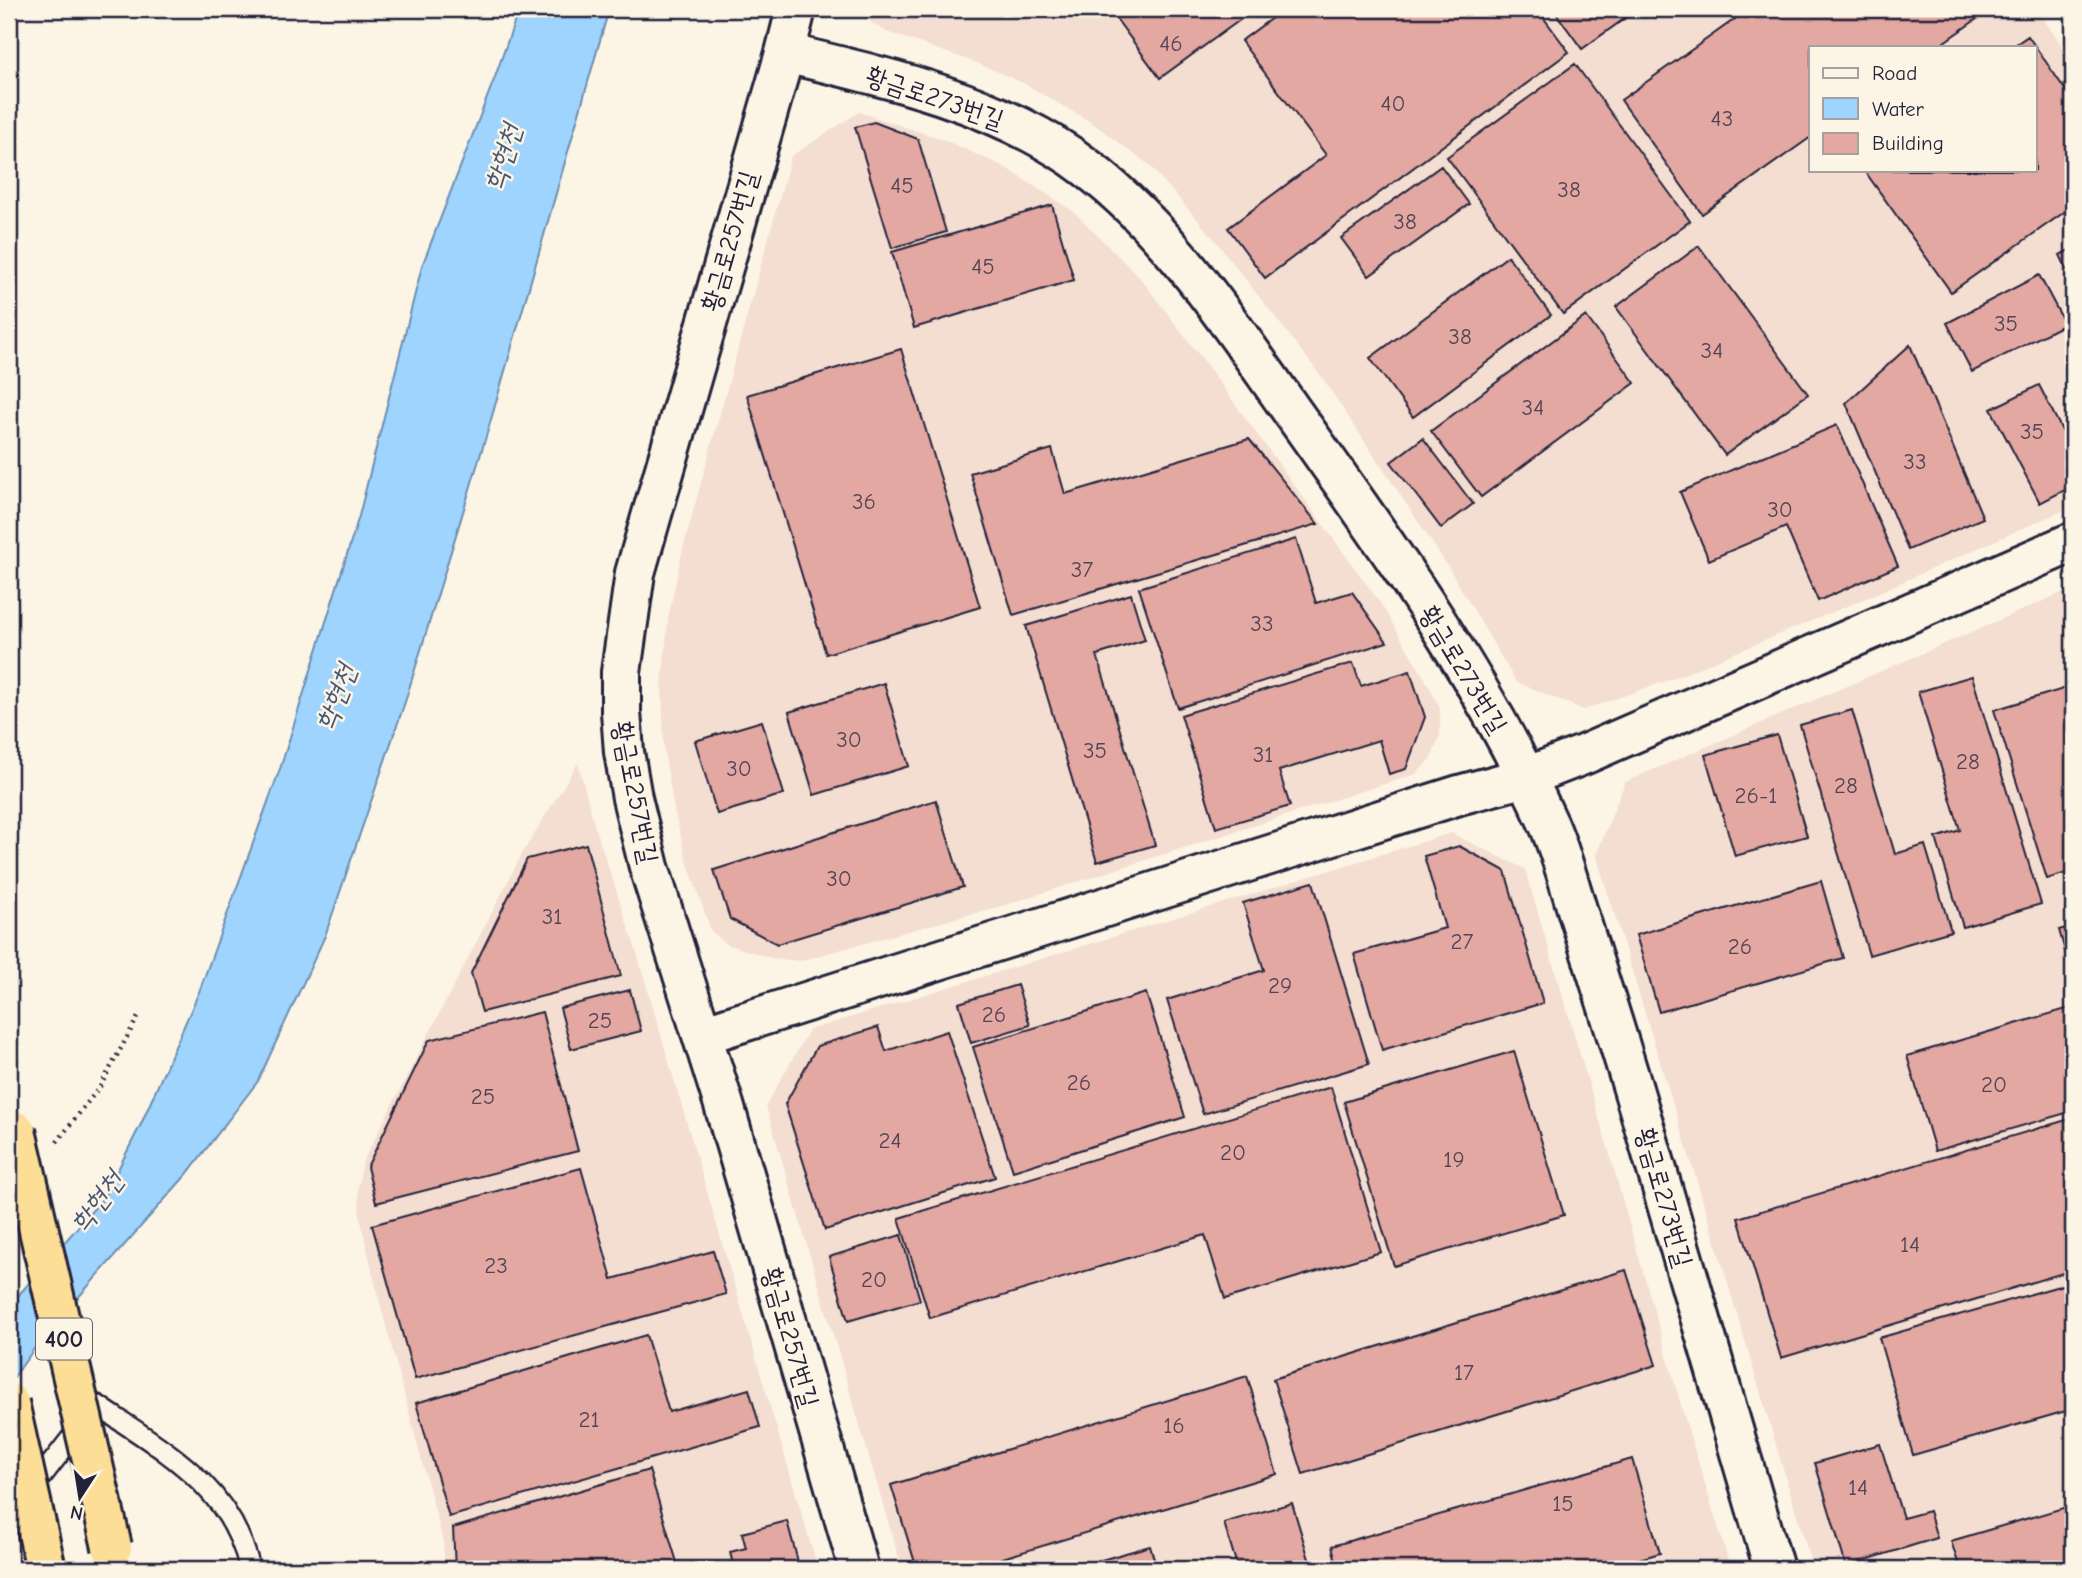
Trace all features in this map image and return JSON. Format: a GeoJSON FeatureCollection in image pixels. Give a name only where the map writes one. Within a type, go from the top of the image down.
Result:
{"type":"FeatureCollection","features":[{"type":"Feature","properties":{"kind":"highway","name":"400"},"geometry":{"type":"LineString","coordinates":[[16,1131],[112,1547]]}},
{"type":"Feature","properties":{"kind":"highway"},"geometry":{"type":"LineString","coordinates":[[9,1403],[46,1569]]}},
{"type":"Feature","properties":{"kind":"street","name":"황금로257번길"},"geometry":{"type":"LineString","coordinates":[[796,9],[635,573],[621,672],[621,712],[624,752],[632,797],[649,867],[702,1035],[859,1569]]}},
{"type":"Feature","properties":{"kind":"street","name":"황금로273번길"},"geometry":{"type":"LineString","coordinates":[[785,53],[858,71],[981,108],[1021,127],[1072,158],[1121,197],[1160,237],[1209,296],[1351,494],[1438,622],[1526,777],[1551,830],[1625,1059],[1774,1569]]}},
{"type":"Feature","properties":{"kind":"street"},"geometry":{"type":"LineString","coordinates":[[702,1035],[1459,795],[1526,777],[1583,755],[2073,542]]}},
{"type":"Feature","properties":{"kind":"lane"},"geometry":{"type":"LineString","coordinates":[[9,1522],[97,1405],[200,1479],[229,1515],[244,1546],[250,1569]]}},
{"type":"Feature","properties":{"kind":"path"},"geometry":{"type":"LineString","coordinates":[[51,1151],[101,1084],[138,1017]]}},
{"type":"Feature","properties":{"kind":"shaded area"},"geometry":{"type":"Polygon","coordinates":[[[860,9],[2036,9],[2073,60],[2073,506],[1857,602],[1674,678],[1584,710],[1516,682],[1447,565],[1321,376],[1211,235],[1149,165],[1091,122],[1023,83],[977,63],[887,32],[865,19],[860,9]]]}},
{"type":"Feature","properties":{"kind":"shaded area"},"geometry":{"type":"Polygon","coordinates":[[[859,112],[942,139],[1003,166],[1073,211],[1141,279],[1381,604],[1427,682],[1440,708],[1440,735],[1431,759],[1416,774],[1008,904],[799,961],[771,958],[726,944],[711,931],[687,861],[674,810],[664,750],[662,685],[668,619],[682,552],[791,156],[859,112]]]}},
{"type":"Feature","properties":{"kind":"shaded area"},"geometry":{"type":"Polygon","coordinates":[[[2073,588],[2073,1569],[1813,1569],[1596,855],[1625,782],[2073,588]]]}},
{"type":"Feature","properties":{"kind":"shaded area"},"geometry":{"type":"Polygon","coordinates":[[[578,763],[595,827],[636,950],[818,1569],[445,1569],[443,1541],[376,1288],[360,1217],[358,1187],[363,1161],[523,852],[578,763]]]}},
{"type":"Feature","properties":{"kind":"shaded area"},"geometry":{"type":"Polygon","coordinates":[[[1451,833],[1525,869],[1731,1569],[902,1569],[766,1106],[809,1030],[1451,833]]]}},
{"type":"Feature","properties":{"kind":"water","name":"학현천"},"geometry":{"type":"Polygon","coordinates":[[[519,9],[609,9],[488,430],[405,702],[325,936],[258,1081],[187,1174],[39,1342],[9,1384],[9,1306],[104,1197],[141,1124],[199,992],[281,766],[359,516],[422,266],[519,9]]]}},
{"type":"Feature","properties":{"kind":"building"},"geometry":{"type":"Polygon","coordinates":[[[1109,9],[1255,9],[1160,78],[1109,9]]]}},
{"type":"Feature","properties":{"kind":"building"},"geometry":{"type":"Polygon","coordinates":[[[1284,9],[1537,9],[1569,52],[1265,278],[1228,228],[1326,155],[1241,41],[1284,9]]]}},
{"type":"Feature","properties":{"kind":"building"},"geometry":{"type":"Polygon","coordinates":[[[1553,9],[1638,9],[1582,49],[1553,9]]]}},
{"type":"Feature","properties":{"kind":"building"},"geometry":{"type":"Polygon","coordinates":[[[1749,9],[1991,9],[1938,46],[1809,46],[1809,138],[1702,214],[1621,100],[1749,9]]]}},
{"type":"Feature","properties":{"kind":"building"},"geometry":{"type":"Polygon","coordinates":[[[2028,36],[2035,46],[2013,46],[2028,36]]]}},
{"type":"Feature","properties":{"kind":"building"},"geometry":{"type":"Polygon","coordinates":[[[2036,48],[2073,101],[2073,206],[1951,292],[1865,172],[2036,172],[2036,48]]]}},
{"type":"Feature","properties":{"kind":"building"},"geometry":{"type":"Polygon","coordinates":[[[1575,64],[1690,221],[1563,314],[1447,157],[1575,64]]]}},
{"type":"Feature","properties":{"kind":"building"},"geometry":{"type":"Polygon","coordinates":[[[874,122],[918,139],[946,232],[892,248],[855,127],[874,122]]]}},
{"type":"Feature","properties":{"kind":"building"},"geometry":{"type":"Polygon","coordinates":[[[1441,166],[1469,204],[1369,276],[1341,238],[1441,166]]]}},
{"type":"Feature","properties":{"kind":"building"},"geometry":{"type":"Polygon","coordinates":[[[1052,205],[1074,280],[914,328],[892,252],[1052,205]]]}},
{"type":"Feature","properties":{"kind":"building"},"geometry":{"type":"Polygon","coordinates":[[[1699,246],[1808,394],[1725,455],[1616,307],[1699,246]]]}},
{"type":"Feature","properties":{"kind":"building"},"geometry":{"type":"Polygon","coordinates":[[[2073,248],[2073,282],[2060,255],[2073,248]]]}},
{"type":"Feature","properties":{"kind":"building"},"geometry":{"type":"Polygon","coordinates":[[[1508,256],[1551,315],[1413,417],[1370,358],[1508,256]]]}},
{"type":"Feature","properties":{"kind":"building"},"geometry":{"type":"Polygon","coordinates":[[[2039,275],[2065,324],[1972,372],[1947,323],[2039,275]]]}},
{"type":"Feature","properties":{"kind":"building"},"geometry":{"type":"Polygon","coordinates":[[[1586,316],[1635,383],[1481,497],[1431,431],[1586,316]]]}},
{"type":"Feature","properties":{"kind":"building"},"geometry":{"type":"Polygon","coordinates":[[[1910,345],[1983,518],[1908,550],[1846,403],[1910,345]]]}},
{"type":"Feature","properties":{"kind":"building"},"geometry":{"type":"Polygon","coordinates":[[[901,349],[980,607],[826,654],[747,395],[901,349]]]}},
{"type":"Feature","properties":{"kind":"building"},"geometry":{"type":"Polygon","coordinates":[[[2039,385],[2073,452],[2073,486],[2040,503],[1991,409],[2039,385]]]}},
{"type":"Feature","properties":{"kind":"building"},"geometry":{"type":"Polygon","coordinates":[[[1837,425],[1898,566],[1818,601],[1786,527],[1709,560],[1680,492],[1837,425]]]}},
{"type":"Feature","properties":{"kind":"building"},"geometry":{"type":"Polygon","coordinates":[[[1423,438],[1473,504],[1441,528],[1391,462],[1423,438]]]}},
{"type":"Feature","properties":{"kind":"building"},"geometry":{"type":"Polygon","coordinates":[[[1249,439],[1318,524],[1013,615],[970,473],[1052,449],[1065,494],[1249,439]]]}},
{"type":"Feature","properties":{"kind":"building"},"geometry":{"type":"Polygon","coordinates":[[[1296,539],[1316,603],[1352,592],[1387,642],[1178,708],[1139,588],[1296,539]]]}},
{"type":"Feature","properties":{"kind":"building"},"geometry":{"type":"Polygon","coordinates":[[[1131,594],[1145,640],[1097,655],[1155,845],[1097,862],[1026,626],[1131,594]]]}},
{"type":"Feature","properties":{"kind":"building"},"geometry":{"type":"Polygon","coordinates":[[[1353,663],[1361,686],[1410,671],[1425,717],[1406,769],[1389,774],[1379,740],[1279,771],[1290,806],[1216,828],[1181,715],[1353,663]]]}},
{"type":"Feature","properties":{"kind":"building"},"geometry":{"type":"Polygon","coordinates":[[[1972,676],[2041,904],[1963,927],[1936,838],[1960,830],[1918,692],[1972,676]]]}},
{"type":"Feature","properties":{"kind":"building"},"geometry":{"type":"Polygon","coordinates":[[[884,683],[909,766],[814,795],[789,712],[884,683]]]}},
{"type":"Feature","properties":{"kind":"building"},"geometry":{"type":"Polygon","coordinates":[[[2073,686],[2073,871],[2047,879],[1994,710],[2073,686]]]}},
{"type":"Feature","properties":{"kind":"building"},"geometry":{"type":"Polygon","coordinates":[[[1852,710],[1895,854],[1925,845],[1951,931],[1869,955],[1800,725],[1852,710]]]}},
{"type":"Feature","properties":{"kind":"building"},"geometry":{"type":"Polygon","coordinates":[[[762,721],[784,794],[717,814],[695,741],[762,721]]]}},
{"type":"Feature","properties":{"kind":"building"},"geometry":{"type":"Polygon","coordinates":[[[1777,735],[1807,836],[1735,856],[1705,755],[1777,735]]]}},
{"type":"Feature","properties":{"kind":"building"},"geometry":{"type":"Polygon","coordinates":[[[936,800],[963,887],[777,944],[730,919],[714,870],[936,800]]]}},
{"type":"Feature","properties":{"kind":"building"},"geometry":{"type":"Polygon","coordinates":[[[586,844],[621,976],[482,1012],[471,973],[527,859],[586,844]]]}},
{"type":"Feature","properties":{"kind":"building"},"geometry":{"type":"Polygon","coordinates":[[[1459,846],[1505,871],[1543,1003],[1382,1050],[1354,954],[1445,928],[1424,856],[1459,846]]]}},
{"type":"Feature","properties":{"kind":"building"},"geometry":{"type":"Polygon","coordinates":[[[1821,881],[1843,958],[1659,1012],[1636,935],[1821,881]]]}},
{"type":"Feature","properties":{"kind":"building"},"geometry":{"type":"Polygon","coordinates":[[[1313,882],[1369,1064],[1203,1114],[1167,1000],[1264,970],[1243,903],[1313,882]]]}},
{"type":"Feature","properties":{"kind":"building"},"geometry":{"type":"Polygon","coordinates":[[[2073,926],[2073,979],[2059,930],[2073,926]]]}},
{"type":"Feature","properties":{"kind":"building"},"geometry":{"type":"Polygon","coordinates":[[[1017,985],[1030,1025],[971,1043],[959,1003],[1017,985]]]}},
{"type":"Feature","properties":{"kind":"building"},"geometry":{"type":"Polygon","coordinates":[[[630,990],[641,1031],[571,1049],[560,1008],[630,990]]]}},
{"type":"Feature","properties":{"kind":"building"},"geometry":{"type":"Polygon","coordinates":[[[1146,993],[1185,1117],[1013,1171],[973,1047],[1146,993]]]}},
{"type":"Feature","properties":{"kind":"building"},"geometry":{"type":"Polygon","coordinates":[[[2073,1007],[2073,1111],[1935,1151],[1907,1056],[2073,1007]]]}},
{"type":"Feature","properties":{"kind":"building"},"geometry":{"type":"Polygon","coordinates":[[[542,1012],[578,1151],[376,1203],[367,1167],[429,1040],[542,1012]]]}},
{"type":"Feature","properties":{"kind":"building"},"geometry":{"type":"Polygon","coordinates":[[[878,1027],[886,1051],[947,1031],[995,1177],[825,1230],[785,1104],[817,1046],[878,1027]]]}},
{"type":"Feature","properties":{"kind":"building"},"geometry":{"type":"Polygon","coordinates":[[[1514,1051],[1564,1215],[1394,1266],[1344,1102],[1514,1051]]]}},
{"type":"Feature","properties":{"kind":"building"},"geometry":{"type":"Polygon","coordinates":[[[1331,1087],[1381,1252],[1225,1299],[1205,1235],[930,1318],[899,1218],[1331,1087]]]}},
{"type":"Feature","properties":{"kind":"building"},"geometry":{"type":"Polygon","coordinates":[[[2073,1118],[2073,1270],[1781,1358],[1738,1218],[2073,1118]]]}},
{"type":"Feature","properties":{"kind":"building"},"geometry":{"type":"Polygon","coordinates":[[[581,1168],[612,1279],[713,1251],[726,1294],[415,1379],[372,1225],[581,1168]]]}},
{"type":"Feature","properties":{"kind":"building"},"geometry":{"type":"Polygon","coordinates":[[[901,1235],[920,1300],[848,1321],[829,1257],[901,1235]]]}},
{"type":"Feature","properties":{"kind":"building"},"geometry":{"type":"Polygon","coordinates":[[[1626,1270],[1656,1365],[1303,1474],[1273,1379],[1626,1270]]]}},
{"type":"Feature","properties":{"kind":"building"},"geometry":{"type":"Polygon","coordinates":[[[2066,1284],[2073,1310],[2073,1409],[1913,1455],[1879,1338],[2066,1284]]]}},
{"type":"Feature","properties":{"kind":"building"},"geometry":{"type":"Polygon","coordinates":[[[646,1335],[669,1412],[749,1389],[760,1427],[449,1517],[416,1403],[646,1335]]]}},
{"type":"Feature","properties":{"kind":"building"},"geometry":{"type":"Polygon","coordinates":[[[1247,1376],[1277,1474],[967,1569],[917,1569],[891,1485],[1247,1376]]]}},
{"type":"Feature","properties":{"kind":"building"},"geometry":{"type":"Polygon","coordinates":[[[1880,1444],[1903,1518],[1929,1511],[1937,1538],[1846,1566],[1815,1463],[1880,1444]]]}},
{"type":"Feature","properties":{"kind":"building"},"geometry":{"type":"Polygon","coordinates":[[[1632,1459],[1660,1553],[1605,1569],[1338,1569],[1332,1546],[1632,1459]]]}},
{"type":"Feature","properties":{"kind":"building"},"geometry":{"type":"Polygon","coordinates":[[[649,1470],[679,1569],[455,1569],[453,1528],[649,1470]]]}},
{"type":"Feature","properties":{"kind":"building"},"geometry":{"type":"Polygon","coordinates":[[[1292,1503],[1312,1569],[1238,1569],[1224,1523],[1292,1503]]]}},
{"type":"Feature","properties":{"kind":"building"},"geometry":{"type":"Polygon","coordinates":[[[2073,1505],[2073,1569],[1960,1569],[1951,1541],[2073,1505]]]}},
{"type":"Feature","properties":{"kind":"building"},"geometry":{"type":"Polygon","coordinates":[[[787,1521],[800,1569],[734,1569],[730,1552],[746,1548],[742,1533],[787,1521]]]}},
{"type":"Feature","properties":{"kind":"building"},"geometry":{"type":"Polygon","coordinates":[[[1150,1546],[1157,1569],[1070,1569],[1150,1546]]]}}]}
